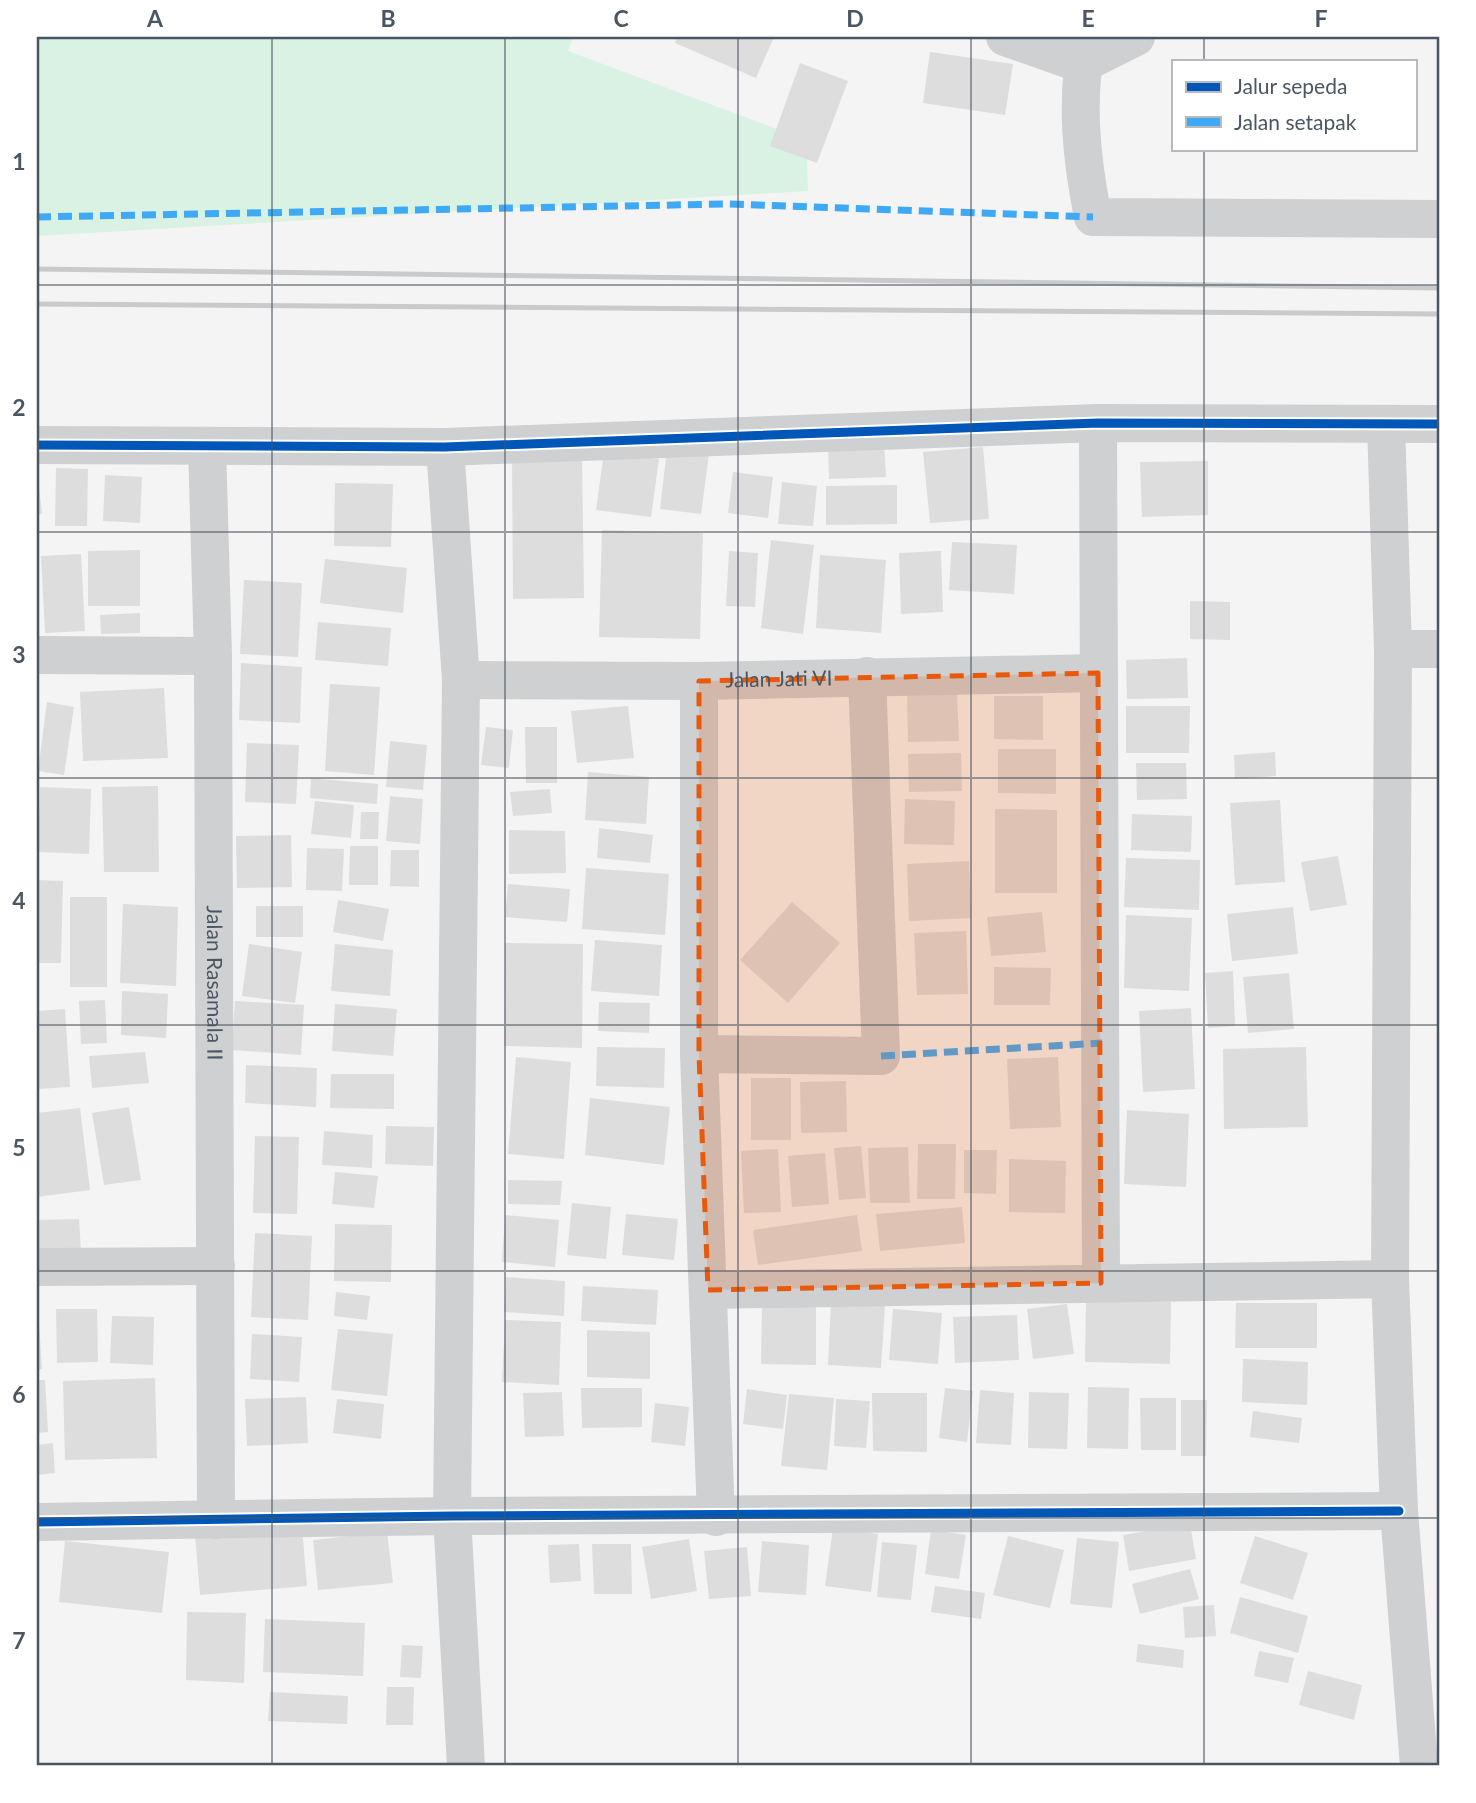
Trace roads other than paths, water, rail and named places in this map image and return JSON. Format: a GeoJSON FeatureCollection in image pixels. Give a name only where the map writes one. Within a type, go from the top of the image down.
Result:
{"type":"FeatureCollection","features":[{"type":"Feature","properties":{"kind":"street"},"geometry":{"type":"LineString","coordinates":[[1006,37],[1085,51],[1136,37]]}},
{"type":"Feature","properties":{"kind":"street"},"geometry":{"type":"LineString","coordinates":[[1085,51],[1081,160],[1093,216],[1439,219]]}},
{"type":"Feature","properties":{"kind":"street"},"geometry":{"type":"LineString","coordinates":[[1098,423],[1101,1283]]}},
{"type":"Feature","properties":{"kind":"street"},"geometry":{"type":"LineString","coordinates":[[37,444],[445,447],[1098,423],[1439,424]]}},
{"type":"Feature","properties":{"kind":"street"},"geometry":{"type":"LineString","coordinates":[[1386,424],[1392,649],[1390,1279],[1399,1511],[1419,1766]]}},
{"type":"Feature","properties":{"kind":"street","name":"Jalan Rasamala II"},"geometry":{"type":"LineString","coordinates":[[207,446],[213,656],[216,1520]]}},
{"type":"Feature","properties":{"kind":"street"},"geometry":{"type":"LineString","coordinates":[[445,447],[461,680],[453,1516],[466,1766]]}},
{"type":"Feature","properties":{"kind":"street"},"geometry":{"type":"LineString","coordinates":[[1392,649],[1439,649]]}},
{"type":"Feature","properties":{"kind":"street"},"geometry":{"type":"LineString","coordinates":[[37,655],[213,656]]}},
{"type":"Feature","properties":{"kind":"street","name":"Jalan Jati VI"},"geometry":{"type":"LineString","coordinates":[[461,680],[699,681],[1098,673]]}},
{"type":"Feature","properties":{"kind":"street"},"geometry":{"type":"LineString","coordinates":[[699,1054],[881,1056],[867,676]]}},
{"type":"Feature","properties":{"kind":"street"},"geometry":{"type":"LineString","coordinates":[[699,681],[699,1054],[716,1517]]}},
{"type":"Feature","properties":{"kind":"street"},"geometry":{"type":"LineString","coordinates":[[37,1267],[216,1266]]}},
{"type":"Feature","properties":{"kind":"street"},"geometry":{"type":"LineString","coordinates":[[708,1290],[1390,1279]]}},
{"type":"Feature","properties":{"kind":"street"},"geometry":{"type":"LineString","coordinates":[[37,1522],[453,1516],[716,1517],[1399,1511]]}},
{"type":"Feature","properties":{"kind":"railway"},"geometry":{"type":"LineString","coordinates":[[37,269],[1439,288]]}},
{"type":"Feature","properties":{"kind":"railway"},"geometry":{"type":"LineString","coordinates":[[37,304],[1439,314]]}}]}
